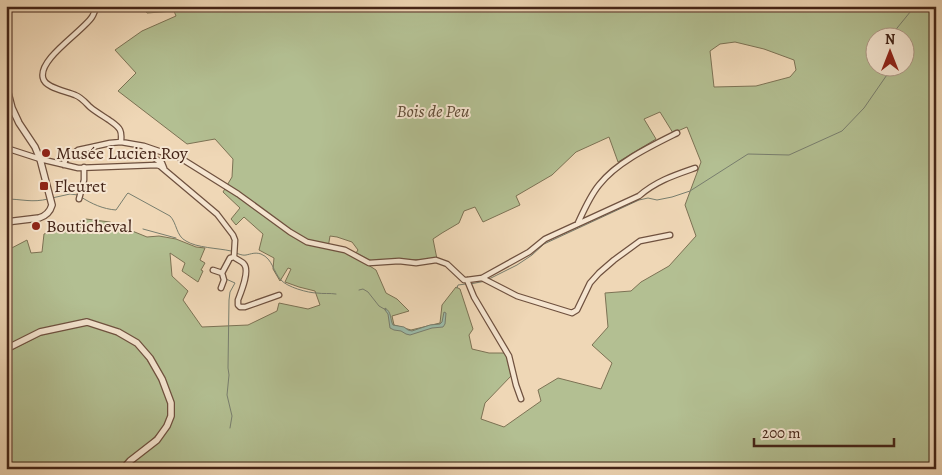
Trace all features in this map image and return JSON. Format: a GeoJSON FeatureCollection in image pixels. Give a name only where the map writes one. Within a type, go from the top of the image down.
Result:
{"type":"FeatureCollection","features":[{"type":"Feature","properties":{"kind":"street"},"geometry":{"type":"LineString","coordinates":[[97,6],[92,17],[80,31],[49,59],[42,76],[46,83],[52,87],[77,96],[117,126],[121,131],[121,142]]}},
{"type":"Feature","properties":{"kind":"street"},"geometry":{"type":"LineString","coordinates":[[6,85],[12,108],[40,159],[52,201],[48,214],[43,217],[6,222]]}},
{"type":"Feature","properties":{"kind":"street"},"geometry":{"type":"LineString","coordinates":[[578,223],[595,190],[611,173],[639,152],[677,133]]}},
{"type":"Feature","properties":{"kind":"street"},"geometry":{"type":"LineString","coordinates":[[64,165],[66,160],[78,150],[121,142],[144,146],[182,159],[238,194],[307,242],[345,250],[369,263],[416,263],[436,260],[447,264],[468,283],[509,356],[521,399]]}},
{"type":"Feature","properties":{"kind":"street"},"geometry":{"type":"LineString","coordinates":[[144,146],[146,153],[162,163],[164,169]]}},
{"type":"Feature","properties":{"kind":"street"},"geometry":{"type":"LineString","coordinates":[[6,148],[64,165],[84,167],[157,165],[218,214],[233,235],[236,243],[235,254],[237,260],[246,266],[246,274],[238,305],[245,307],[279,295]]}},
{"type":"Feature","properties":{"kind":"street"},"geometry":{"type":"LineString","coordinates":[[80,197],[84,180],[84,167]]}},
{"type":"Feature","properties":{"kind":"street"},"geometry":{"type":"LineString","coordinates":[[468,283],[485,280],[529,252],[545,239],[639,196],[648,188],[668,177],[696,168]]}},
{"type":"Feature","properties":{"kind":"street"},"geometry":{"type":"LineString","coordinates":[[485,280],[516,296],[572,313],[577,310],[590,283],[598,273],[614,260],[640,241],[670,235]]}},
{"type":"Feature","properties":{"kind":"street"},"geometry":{"type":"LineString","coordinates":[[221,288],[224,280],[222,273],[230,258],[235,254]]}},
{"type":"Feature","properties":{"kind":"street"},"geometry":{"type":"LineString","coordinates":[[213,270],[222,273]]}},
{"type":"Feature","properties":{"kind":"street"},"geometry":{"type":"LineString","coordinates":[[6,350],[40,332],[87,322],[118,332],[136,342],[150,358],[162,379],[171,403],[171,416],[167,426],[157,440],[130,461],[123,469]]}},
{"type":"Feature","properties":{"kind":"street"},"geometry":{"type":"LineString","coordinates":[[931,469],[936,456]]}},
{"type":"Feature","properties":{"kind":"green space","name":"Bois de Peu"},"geometry":{"type":"Polygon","coordinates":[[[141,6],[936,6],[936,469],[126,469],[159,441],[173,416],[173,402],[138,341],[87,319],[39,330],[6,347],[6,251],[27,240],[31,253],[42,252],[44,234],[86,219],[110,222],[147,237],[159,236],[176,239],[196,247],[205,248],[200,260],[205,263],[198,282],[182,271],[185,263],[170,253],[172,276],[188,291],[183,300],[202,327],[248,325],[277,311],[279,303],[308,309],[320,305],[315,291],[285,282],[291,269],[288,268],[280,281],[273,269],[274,258],[259,250],[263,234],[244,217],[236,225],[231,219],[240,208],[223,192],[232,177],[233,159],[215,139],[187,144],[118,91],[136,73],[115,50],[142,31],[176,16],[174,11],[147,13],[141,6]],[[735,42],[720,44],[710,51],[714,87],[756,86],[790,77],[796,70],[794,60],[764,49],[735,42]],[[660,112],[644,119],[656,139],[618,162],[609,137],[576,152],[552,175],[516,196],[520,205],[483,222],[475,207],[464,211],[459,223],[433,239],[437,259],[372,261],[356,253],[358,250],[352,242],[330,236],[328,248],[346,252],[376,270],[386,293],[397,299],[409,311],[392,316],[394,325],[411,330],[440,323],[442,305],[456,287],[460,289],[473,329],[469,335],[472,349],[489,353],[506,353],[512,375],[485,403],[481,419],[504,427],[541,401],[538,390],[558,378],[601,389],[612,363],[592,345],[608,327],[605,293],[631,291],[641,282],[669,266],[696,236],[685,205],[701,162],[687,127],[673,133],[660,112]]]}},
{"type":"Feature","properties":{"kind":"green space"},"geometry":{"type":"Polygon","coordinates":[[[87,325],[122,338],[133,344],[145,356],[161,385],[168,404],[169,413],[164,425],[154,438],[120,469],[6,469],[6,353],[41,335],[87,325]]]}},
{"type":"Feature","properties":{"kind":"shaded area"},"geometry":{"type":"Polygon","coordinates":[[[385,308],[390,314],[393,325],[404,327],[408,330],[412,331],[440,324],[444,312],[446,313],[445,324],[443,327],[432,328],[410,335],[406,334],[390,328],[385,308]]]}},
{"type":"Feature","properties":{"kind":"waterway"},"geometry":{"type":"LineString","coordinates":[[897,28],[915,6]]}},
{"type":"Feature","properties":{"kind":"waterway"},"geometry":{"type":"LineString","coordinates":[[489,279],[517,265],[544,244],[639,200],[648,198],[657,200],[690,191],[748,154],[789,155],[842,131],[864,108],[885,78]]}},
{"type":"Feature","properties":{"kind":"waterway"},"geometry":{"type":"LineString","coordinates":[[81,197],[98,206],[116,210],[128,193],[170,216],[180,236],[191,243],[242,255],[261,254],[268,259],[278,277],[284,283],[308,292],[336,294]]}},
{"type":"Feature","properties":{"kind":"waterway"},"geometry":{"type":"LineString","coordinates":[[52,198],[70,194],[78,195]]}},
{"type":"Feature","properties":{"kind":"waterway"},"geometry":{"type":"LineString","coordinates":[[6,199],[32,201],[48,199]]}},
{"type":"Feature","properties":{"kind":"waterway"},"geometry":{"type":"LineString","coordinates":[[143,229],[176,238]]}},
{"type":"Feature","properties":{"kind":"waterway"},"geometry":{"type":"LineString","coordinates":[[226,279],[235,283],[230,292],[229,300],[229,375],[227,395],[232,416],[230,428]]}},
{"type":"Feature","properties":{"kind":"waterway"},"geometry":{"type":"LineString","coordinates":[[470,284],[486,281]]}},
{"type":"Feature","properties":{"kind":"waterway"},"geometry":{"type":"LineString","coordinates":[[457,288],[458,285],[466,284]]}},
{"type":"Feature","properties":{"kind":"waterway"},"geometry":{"type":"LineString","coordinates":[[359,290],[363,289],[368,292],[379,306],[386,310]]}},
{"type":"Feature","properties":{"kind":"place","name":"Musée Lucien Roy"},"geometry":{"type":"Point","coordinates":[46,153]}},
{"type":"Feature","properties":{"kind":"place","name":"Fleuret"},"geometry":{"type":"Point","coordinates":[44,186]}},
{"type":"Feature","properties":{"kind":"place","name":"Bouticheval"},"geometry":{"type":"Point","coordinates":[36,226]}}]}
